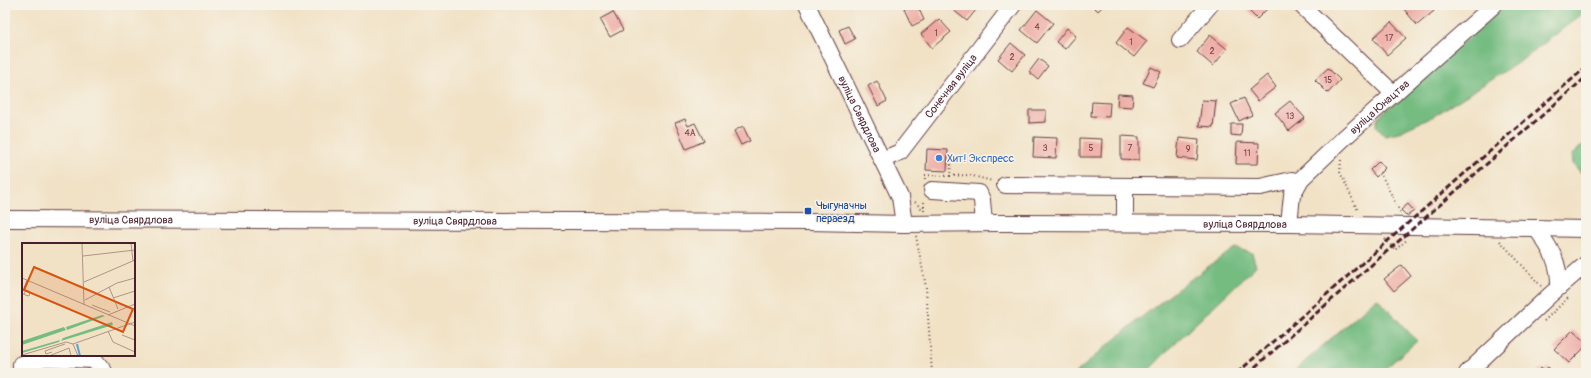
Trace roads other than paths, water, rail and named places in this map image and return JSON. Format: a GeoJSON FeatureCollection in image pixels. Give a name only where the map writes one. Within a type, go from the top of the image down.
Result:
{"type":"FeatureCollection","features":[{"type":"Feature","properties":{"kind":"street","name":"вуліца Свярдлова"},"geometry":{"type":"LineString","coordinates":[[807,5],[900,197],[910,229]]}},
{"type":"Feature","properties":{"kind":"street","name":"Сонечная вуліца"},"geometry":{"type":"LineString","coordinates":[[882,160],[900,152],[1013,5]]}},
{"type":"Feature","properties":{"kind":"street"},"geometry":{"type":"LineString","coordinates":[[1180,40],[1210,5]]}},
{"type":"Feature","properties":{"kind":"street"},"geometry":{"type":"LineString","coordinates":[[1301,5],[1394,94]]}},
{"type":"Feature","properties":{"kind":"street","name":"вуліца Юнацтва"},"geometry":{"type":"LineString","coordinates":[[1289,224],[1292,195],[1298,183],[1344,138],[1494,5]]}},
{"type":"Feature","properties":{"kind":"street"},"geometry":{"type":"LineString","coordinates":[[1005,184],[1260,187],[1292,180],[1298,183]]}},
{"type":"Feature","properties":{"kind":"street"},"geometry":{"type":"LineString","coordinates":[[1125,223],[1126,186]]}},
{"type":"Feature","properties":{"kind":"street"},"geometry":{"type":"LineString","coordinates":[[932,190],[979,193],[982,200],[984,223]]}},
{"type":"Feature","properties":{"kind":"street","name":"вуліца Свярдлова"},"geometry":{"type":"LineString","coordinates":[[5,219],[808,222],[910,229],[984,223],[1289,224],[1586,229]]}},
{"type":"Feature","properties":{"kind":"street"},"geometry":{"type":"LineString","coordinates":[[1536,228],[1555,257],[1558,270],[1557,296]]}},
{"type":"Feature","properties":{"kind":"street"},"geometry":{"type":"LineString","coordinates":[[1467,373],[1557,296],[1586,264]]}},
{"type":"Feature","properties":{"kind":"street"},"geometry":{"type":"LineString","coordinates":[[20,373],[21,364],[44,358],[95,360],[105,373]]}},
{"type":"Feature","properties":{"kind":"railway"},"geometry":{"type":"LineString","coordinates":[[1237,373],[1586,67]]}},
{"type":"Feature","properties":{"kind":"railway"},"geometry":{"type":"LineString","coordinates":[[1248,373],[1586,77]]}},
{"type":"Feature","properties":{"kind":"place","name":"Хит! Экспресс"},"geometry":{"type":"Point","coordinates":[939,158]}},
{"type":"Feature","properties":{"kind":"place","name":"Чыгуначны пераезд"},"geometry":{"type":"Point","coordinates":[808,211]}}]}
